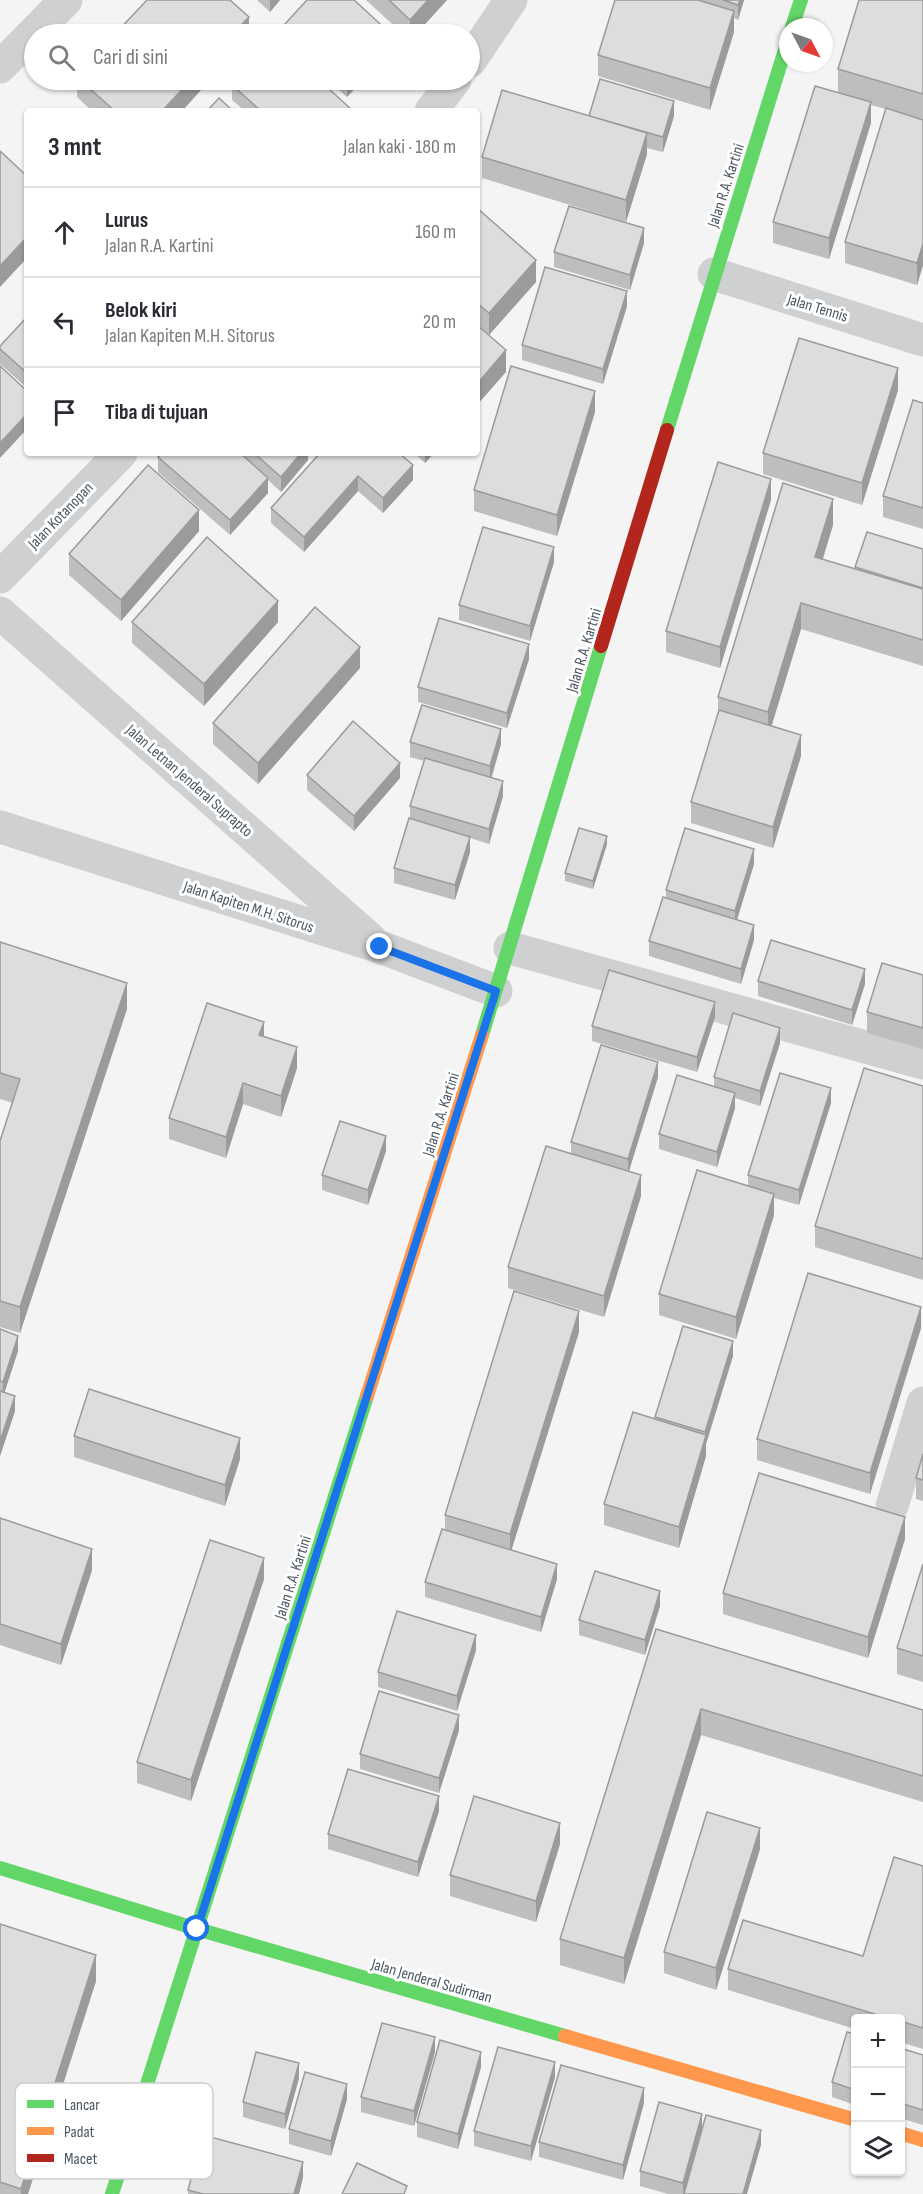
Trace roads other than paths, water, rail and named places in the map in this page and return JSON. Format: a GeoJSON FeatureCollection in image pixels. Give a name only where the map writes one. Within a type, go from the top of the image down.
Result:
{"type":"FeatureCollection","features":[{"type":"Feature","properties":{"kind":"street"},"geometry":{"type":"LineString","coordinates":[[42,24],[66,0]]}},
{"type":"Feature","properties":{"kind":"street"},"geometry":{"type":"LineString","coordinates":[[480,46],[511,0]]}},
{"type":"Feature","properties":{"kind":"street"},"geometry":{"type":"LineString","coordinates":[[795,18],[801,0]]}},
{"type":"Feature","properties":{"kind":"street"},"geometry":{"type":"LineString","coordinates":[[0,67],[24,43]]}},
{"type":"Feature","properties":{"kind":"street","name":"Jalan R.A. Kartini"},"geometry":{"type":"LineString","coordinates":[[148,2083],[510,948],[714,274],[779,68]]}},
{"type":"Feature","properties":{"kind":"street"},"geometry":{"type":"LineString","coordinates":[[433,108],[447,90]]}},
{"type":"Feature","properties":{"kind":"street","name":"Jalan Tennis"},"geometry":{"type":"LineString","coordinates":[[714,274],[923,340]]}},
{"type":"Feature","properties":{"kind":"street","name":"Jalan Kotanopan"},"geometry":{"type":"LineString","coordinates":[[0,577],[118,456]]}},
{"type":"Feature","properties":{"kind":"street","name":"Jalan Letnan Jenderal Suprapto"},"geometry":{"type":"LineString","coordinates":[[0,613],[380,947]]}},
{"type":"Feature","properties":{"kind":"street","name":"Jalan Kapiten M.H. Sitorus"},"geometry":{"type":"LineString","coordinates":[[0,827],[380,947],[496,991]]}},
{"type":"Feature","properties":{"kind":"street"},"geometry":{"type":"LineString","coordinates":[[510,948],[923,1063]]}},
{"type":"Feature","properties":{"kind":"street"},"geometry":{"type":"LineString","coordinates":[[892,1506],[923,1403]]}},
{"type":"Feature","properties":{"kind":"street","name":"Jalan Jenderal Sudirman"},"geometry":{"type":"LineString","coordinates":[[0,1868],[197,1929],[851,2119]]}},
{"type":"Feature","properties":{"kind":"street"},"geometry":{"type":"LineString","coordinates":[[905,2135],[923,2140]]}},
{"type":"Feature","properties":{"kind":"street","name":"Jalan R.A. Kartini"},"geometry":{"type":"LineString","coordinates":[[112,2194],[117,2179]]}}]}
